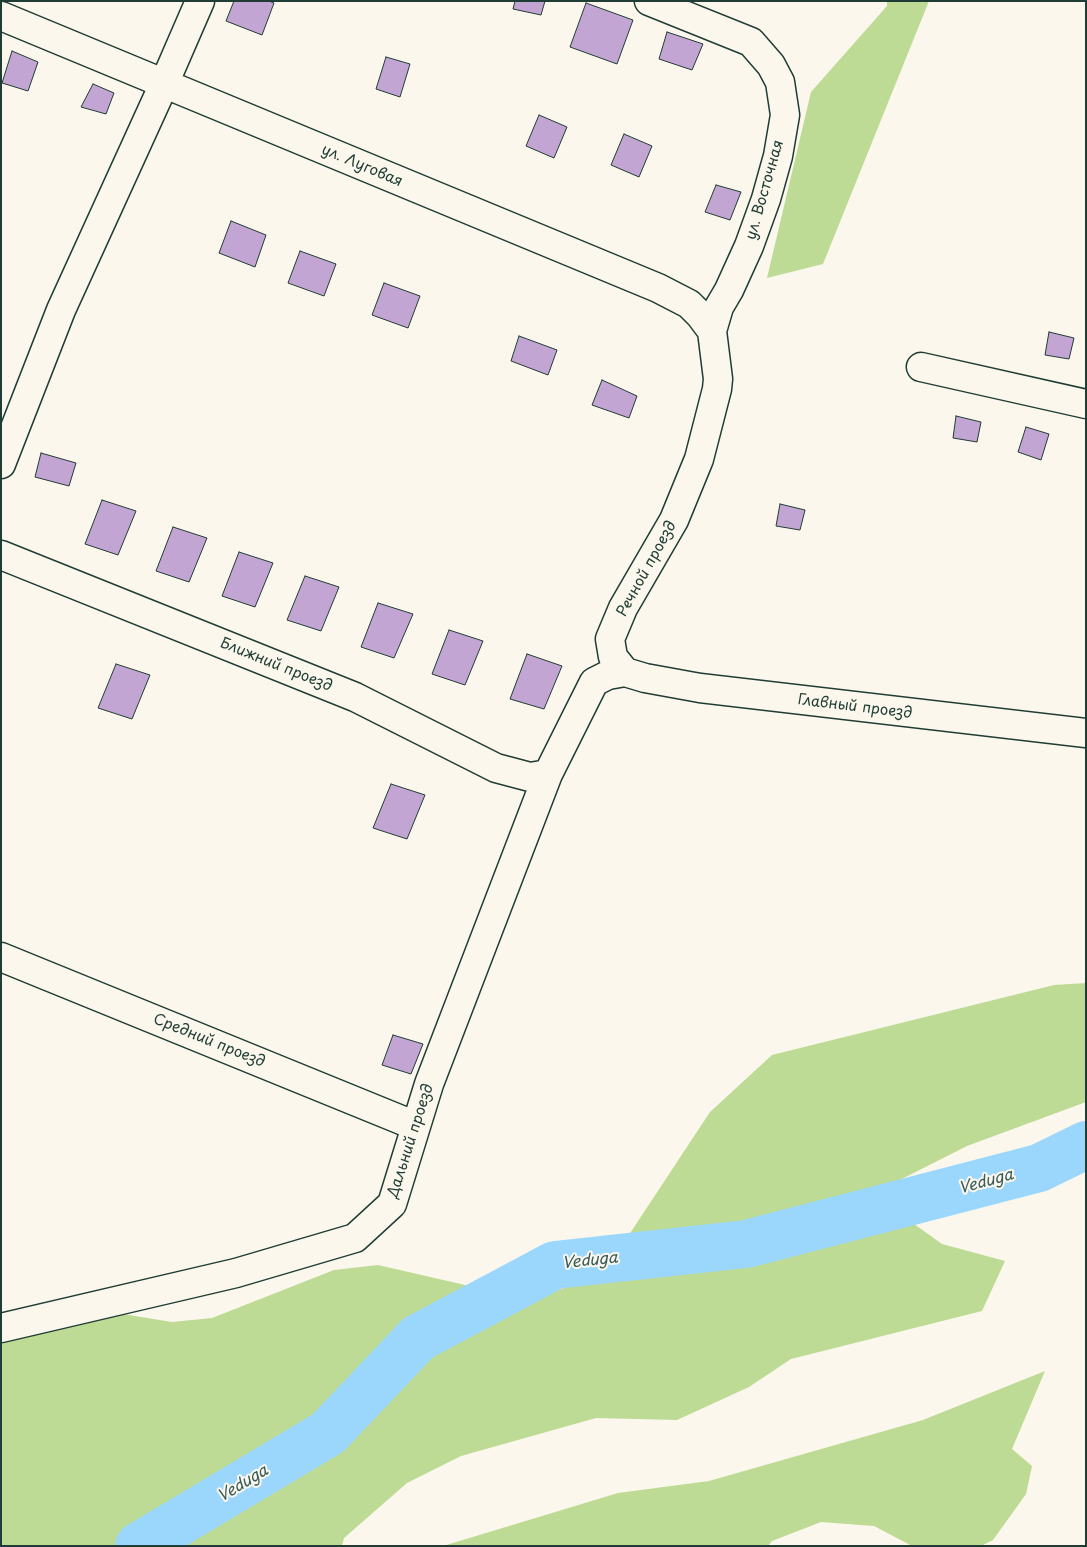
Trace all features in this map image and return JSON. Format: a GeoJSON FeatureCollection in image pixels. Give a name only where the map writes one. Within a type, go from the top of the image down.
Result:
{"type":"FeatureCollection","features":[{"type":"Feature","properties":{"kind":"street"},"geometry":{"type":"LineString","coordinates":[[1,464],[61,310],[200,1]]}},
{"type":"Feature","properties":{"kind":"street","name":"ул. Восточная"},"geometry":{"type":"LineString","coordinates":[[648,1],[751,42],[771,65],[780,82],[785,115],[778,156],[766,199],[749,246],[729,290],[719,306],[712,330]]}},
{"type":"Feature","properties":{"kind":"street","name":"ул. Луговая"},"geometry":{"type":"LineString","coordinates":[[1,16],[658,288],[689,304],[712,330]]}},
{"type":"Feature","properties":{"kind":"street","name":"Речной проезд"},"geometry":{"type":"LineString","coordinates":[[626,672],[613,657],[610,639],[623,608],[674,520],[699,459],[717,389],[718,379],[712,330]]}},
{"type":"Feature","properties":{"kind":"street"},"geometry":{"type":"LineString","coordinates":[[921,367],[1086,404]]}},
{"type":"Feature","properties":{"kind":"street","name":"Ближний проезд"},"geometry":{"type":"LineString","coordinates":[[1,555],[355,697],[496,768],[530,777],[548,774]]}},
{"type":"Feature","properties":{"kind":"street"},"geometry":{"type":"LineString","coordinates":[[548,774],[594,682],[608,675],[626,672]]}},
{"type":"Feature","properties":{"kind":"street","name":"Главный проезд"},"geometry":{"type":"LineString","coordinates":[[626,672],[645,678],[700,688],[1086,733]]}},
{"type":"Feature","properties":{"kind":"street","name":"Дальний проезд"},"geometry":{"type":"LineString","coordinates":[[1,1328],[236,1273],[355,1238],[392,1204],[429,1084],[548,774]]}},
{"type":"Feature","properties":{"kind":"street","name":"Средний проезд"},"geometry":{"type":"LineString","coordinates":[[1,956],[416,1126]]}},
{"type":"Feature","properties":{"kind":"green space"},"geometry":{"type":"Polygon","coordinates":[[[887,1],[929,1],[823,264],[767,278],[811,92],[887,6],[887,1]]]}},
{"type":"Feature","properties":{"kind":"green space"},"geometry":{"type":"Polygon","coordinates":[[[1086,983],[1086,1102],[967,1146],[872,1194],[942,1244],[1005,1261],[982,1311],[791,1359],[749,1387],[677,1420],[596,1418],[461,1456],[407,1483],[344,1538],[342,1546],[1,1546],[1,1342],[86,1308],[172,1322],[212,1318],[334,1270],[378,1265],[500,1293],[545,1295],[586,1280],[617,1253],[710,1112],[772,1055],[1054,985],[1086,983]]]}},
{"type":"Feature","properties":{"kind":"green space"},"geometry":{"type":"Polygon","coordinates":[[[1045,1371],[1012,1449],[1032,1466],[1026,1494],[993,1540],[981,1546],[912,1546],[874,1526],[821,1522],[772,1541],[768,1546],[443,1546],[618,1493],[709,1481],[923,1420],[1045,1371]]]}},
{"type":"Feature","properties":{"kind":"building"},"geometry":{"type":"Polygon","coordinates":[[[234,1],[269,1],[274,3],[262,35],[226,21],[234,1]]]}},
{"type":"Feature","properties":{"kind":"building"},"geometry":{"type":"Polygon","coordinates":[[[515,1],[545,1],[541,15],[513,9],[515,1]]]}},
{"type":"Feature","properties":{"kind":"building"},"geometry":{"type":"Polygon","coordinates":[[[586,3],[633,20],[617,64],[570,47],[586,3]]]}},
{"type":"Feature","properties":{"kind":"building"},"geometry":{"type":"Polygon","coordinates":[[[667,32],[703,44],[692,70],[659,59],[667,32]]]}},
{"type":"Feature","properties":{"kind":"building"},"geometry":{"type":"Polygon","coordinates":[[[12,51],[38,62],[28,91],[2,83],[12,51]]]}},
{"type":"Feature","properties":{"kind":"building"},"geometry":{"type":"Polygon","coordinates":[[[386,57],[410,64],[400,97],[376,89],[386,57]]]}},
{"type":"Feature","properties":{"kind":"building"},"geometry":{"type":"Polygon","coordinates":[[[93,84],[114,93],[106,114],[81,107],[93,84]]]}},
{"type":"Feature","properties":{"kind":"building"},"geometry":{"type":"Polygon","coordinates":[[[539,115],[567,127],[554,158],[526,146],[539,115]]]}},
{"type":"Feature","properties":{"kind":"building"},"geometry":{"type":"Polygon","coordinates":[[[624,134],[652,146],[639,177],[611,165],[624,134]]]}},
{"type":"Feature","properties":{"kind":"building"},"geometry":{"type":"Polygon","coordinates":[[[716,185],[741,192],[730,220],[705,212],[716,185]]]}},
{"type":"Feature","properties":{"kind":"building"},"geometry":{"type":"Polygon","coordinates":[[[231,221],[266,235],[255,267],[219,253],[231,221]]]}},
{"type":"Feature","properties":{"kind":"building"},"geometry":{"type":"Polygon","coordinates":[[[300,251],[336,264],[324,296],[288,283],[300,251]]]}},
{"type":"Feature","properties":{"kind":"building"},"geometry":{"type":"Polygon","coordinates":[[[384,283],[420,296],[408,328],[372,315],[384,283]]]}},
{"type":"Feature","properties":{"kind":"building"},"geometry":{"type":"Polygon","coordinates":[[[1049,332],[1074,338],[1069,359],[1045,355],[1049,332]]]}},
{"type":"Feature","properties":{"kind":"building"},"geometry":{"type":"Polygon","coordinates":[[[519,336],[557,350],[548,375],[511,361],[519,336]]]}},
{"type":"Feature","properties":{"kind":"building"},"geometry":{"type":"Polygon","coordinates":[[[602,380],[637,396],[629,418],[592,405],[602,380]]]}},
{"type":"Feature","properties":{"kind":"building"},"geometry":{"type":"Polygon","coordinates":[[[956,416],[981,422],[977,442],[953,438],[956,416]]]}},
{"type":"Feature","properties":{"kind":"building"},"geometry":{"type":"Polygon","coordinates":[[[1026,427],[1049,434],[1041,460],[1018,452],[1026,427]]]}},
{"type":"Feature","properties":{"kind":"building"},"geometry":{"type":"Polygon","coordinates":[[[41,453],[76,463],[69,486],[35,477],[41,453]]]}},
{"type":"Feature","properties":{"kind":"building"},"geometry":{"type":"Polygon","coordinates":[[[102,500],[136,511],[118,555],[85,544],[102,500]]]}},
{"type":"Feature","properties":{"kind":"building"},"geometry":{"type":"Polygon","coordinates":[[[780,504],[805,510],[800,530],[776,526],[780,504]]]}},
{"type":"Feature","properties":{"kind":"building"},"geometry":{"type":"Polygon","coordinates":[[[173,527],[207,538],[189,582],[156,571],[173,527]]]}},
{"type":"Feature","properties":{"kind":"building"},"geometry":{"type":"Polygon","coordinates":[[[239,552],[273,563],[255,607],[222,596],[239,552]]]}},
{"type":"Feature","properties":{"kind":"building"},"geometry":{"type":"Polygon","coordinates":[[[305,576],[339,587],[321,631],[287,620],[305,576]]]}},
{"type":"Feature","properties":{"kind":"building"},"geometry":{"type":"Polygon","coordinates":[[[378,603],[413,614],[394,658],[361,647],[378,603]]]}},
{"type":"Feature","properties":{"kind":"building"},"geometry":{"type":"Polygon","coordinates":[[[449,630],[483,641],[465,685],[432,674],[449,630]]]}},
{"type":"Feature","properties":{"kind":"building"},"geometry":{"type":"Polygon","coordinates":[[[527,654],[562,666],[544,709],[510,699],[527,654]]]}},
{"type":"Feature","properties":{"kind":"building"},"geometry":{"type":"Polygon","coordinates":[[[116,664],[150,675],[132,719],[98,708],[116,664]]]}},
{"type":"Feature","properties":{"kind":"building"},"geometry":{"type":"Polygon","coordinates":[[[391,784],[425,795],[407,839],[373,828],[391,784]]]}},
{"type":"Feature","properties":{"kind":"building"},"geometry":{"type":"Polygon","coordinates":[[[393,1035],[423,1044],[411,1074],[382,1065],[393,1035]]]}},
{"type":"Feature","properties":{"kind":"waterway","name":"Veduga"},"geometry":{"type":"LineString","coordinates":[[139,1546],[328,1433],[418,1338],[555,1265],[746,1244],[1039,1168],[1086,1145]]}}]}
